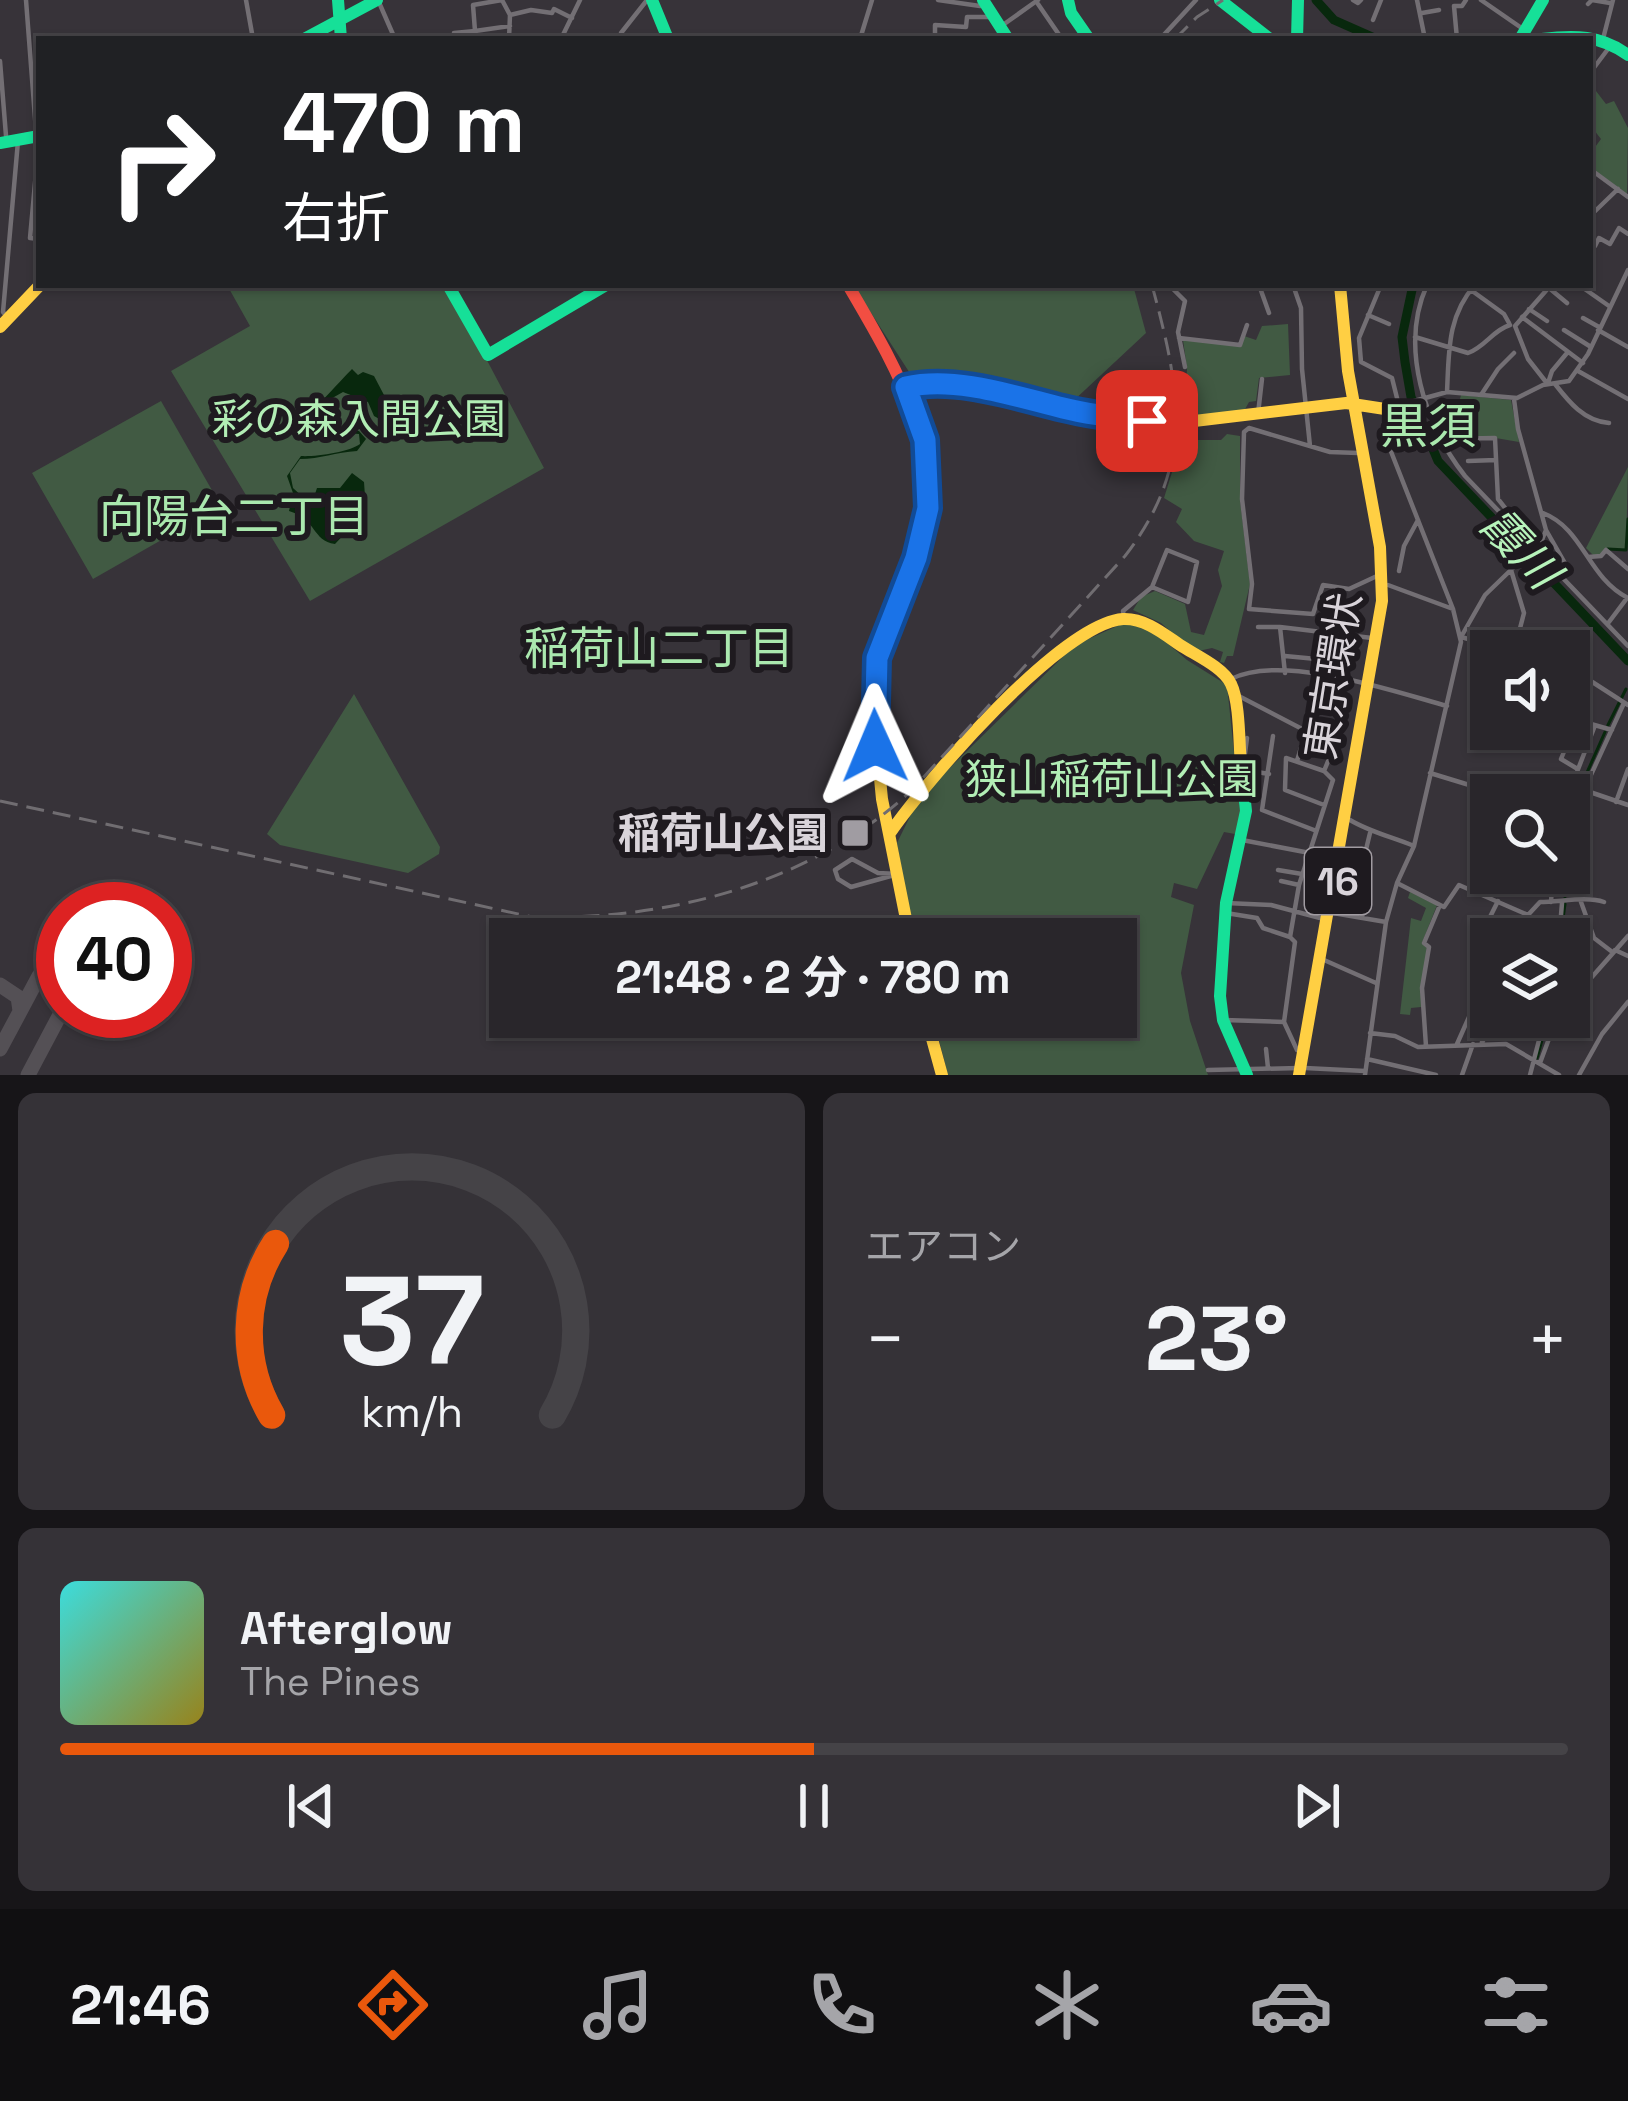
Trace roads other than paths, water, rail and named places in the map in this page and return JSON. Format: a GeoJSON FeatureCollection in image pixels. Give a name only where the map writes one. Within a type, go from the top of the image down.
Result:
{"type":"FeatureCollection","features":[{"type":"Feature","properties":{"kind":"main road"},"geometry":{"type":"LineString","coordinates":[[338,0],[341,36]]}},
{"type":"Feature","properties":{"kind":"main road"},"geometry":{"type":"LineString","coordinates":[[310,36],[377,0]]}},
{"type":"Feature","properties":{"kind":"main road"},"geometry":{"type":"LineString","coordinates":[[649,0],[667,36]]}},
{"type":"Feature","properties":{"kind":"main road"},"geometry":{"type":"LineString","coordinates":[[1068,0],[1087,36]]}},
{"type":"Feature","properties":{"kind":"main road"},"geometry":{"type":"LineString","coordinates":[[1300,36],[1301,0]]}},
{"type":"Feature","properties":{"kind":"main road"},"geometry":{"type":"LineString","coordinates":[[1521,34],[1543,0]]}},
{"type":"Feature","properties":{"kind":"main road"},"geometry":{"type":"LineString","coordinates":[[1228,2],[1267,36]]}},
{"type":"Feature","properties":{"kind":"main road"},"geometry":{"type":"LineString","coordinates":[[4,323],[36,287]]}},
{"type":"Feature","properties":{"kind":"main road"},"geometry":{"type":"LineString","coordinates":[[450,288],[488,355],[601,288]]}},
{"type":"Feature","properties":{"kind":"main road"},"geometry":{"type":"LineString","coordinates":[[850,288],[906,387],[925,440],[928,508],[916,558],[877,658],[875,746],[906,918]]}},
{"type":"Feature","properties":{"kind":"main road","name":"東京環状"},"geometry":{"type":"LineString","coordinates":[[1301,1068],[1324,960],[1336,857],[1371,686],[1385,579],[1344,288]]}},
{"type":"Feature","properties":{"kind":"main road"},"geometry":{"type":"LineString","coordinates":[[906,387],[980,389],[1103,417],[1164,422]]}},
{"type":"Feature","properties":{"kind":"main road","name":"東京環状"},"geometry":{"type":"LineString","coordinates":[[1301,1068],[1350,820],[1385,579],[1386,547],[1358,405]]}},
{"type":"Feature","properties":{"kind":"main road"},"geometry":{"type":"LineString","coordinates":[[1186,422],[1218,423],[1308,406],[1396,406]]}},
{"type":"Feature","properties":{"kind":"main road"},"geometry":{"type":"LineString","coordinates":[[890,833],[918,792],[1050,659],[1084,633],[1124,619],[1156,628],[1231,686],[1246,812],[1225,908],[1220,996],[1223,1020],[1246,1072]]}},
{"type":"Feature","properties":{"kind":"main road"},"geometry":{"type":"LineString","coordinates":[[932,1038],[943,1075]]}},
{"type":"Feature","properties":{"kind":"street"},"geometry":{"type":"LineString","coordinates":[[26,0],[36,114]]}},
{"type":"Feature","properties":{"kind":"street"},"geometry":{"type":"LineString","coordinates":[[246,0],[252,36]]}},
{"type":"Feature","properties":{"kind":"street"},"geometry":{"type":"LineString","coordinates":[[377,0],[393,36]]}},
{"type":"Feature","properties":{"kind":"street"},"geometry":{"type":"LineString","coordinates":[[476,31],[472,3],[502,0],[510,15],[509,36]]}},
{"type":"Feature","properties":{"kind":"street"},"geometry":{"type":"LineString","coordinates":[[562,36],[580,0]]}},
{"type":"Feature","properties":{"kind":"street"},"geometry":{"type":"LineString","coordinates":[[622,36],[649,0]]}},
{"type":"Feature","properties":{"kind":"street"},"geometry":{"type":"LineString","coordinates":[[861,36],[872,0]]}},
{"type":"Feature","properties":{"kind":"street"},"geometry":{"type":"LineString","coordinates":[[938,0],[980,7],[994,17]]}},
{"type":"Feature","properties":{"kind":"street"},"geometry":{"type":"LineString","coordinates":[[1022,0],[1028,9]]}},
{"type":"Feature","properties":{"kind":"street"},"geometry":{"type":"LineString","coordinates":[[1163,36],[1196,0]]}},
{"type":"Feature","properties":{"kind":"street"},"geometry":{"type":"LineString","coordinates":[[1417,0],[1425,36]]}},
{"type":"Feature","properties":{"kind":"street"},"geometry":{"type":"LineString","coordinates":[[1457,36],[1454,6],[1466,0]]}},
{"type":"Feature","properties":{"kind":"street"},"geometry":{"type":"LineString","coordinates":[[1481,0],[1521,34]]}},
{"type":"Feature","properties":{"kind":"street"},"geometry":{"type":"LineString","coordinates":[[1498,12],[1506,0]]}},
{"type":"Feature","properties":{"kind":"street"},"geometry":{"type":"LineString","coordinates":[[1588,4],[1592,0],[1612,2],[1616,45],[1593,70]]}},
{"type":"Feature","properties":{"kind":"street"},"geometry":{"type":"LineString","coordinates":[[1373,20],[1378,1]]}},
{"type":"Feature","properties":{"kind":"street"},"geometry":{"type":"LineString","coordinates":[[935,36],[935,25],[966,27],[967,17],[994,17],[1038,2],[1060,36]]}},
{"type":"Feature","properties":{"kind":"street"},"geometry":{"type":"LineString","coordinates":[[510,15],[531,10],[552,13],[554,9],[572,18]]}},
{"type":"Feature","properties":{"kind":"street"},"geometry":{"type":"LineString","coordinates":[[1422,14],[1439,10]]}},
{"type":"Feature","properties":{"kind":"street"},"geometry":{"type":"LineString","coordinates":[[454,33],[510,26]]}},
{"type":"Feature","properties":{"kind":"street"},"geometry":{"type":"LineString","coordinates":[[0,61],[8,142],[4,323]]}},
{"type":"Feature","properties":{"kind":"street"},"geometry":{"type":"LineString","coordinates":[[36,162],[30,238],[36,239]]}},
{"type":"Feature","properties":{"kind":"street"},"geometry":{"type":"LineString","coordinates":[[1593,171],[1628,197]]}},
{"type":"Feature","properties":{"kind":"street"},"geometry":{"type":"LineString","coordinates":[[1593,213],[1618,189]]}},
{"type":"Feature","properties":{"kind":"street"},"geometry":{"type":"LineString","coordinates":[[1594,246],[1599,238],[1610,244],[1619,228],[1628,234]]}},
{"type":"Feature","properties":{"kind":"street"},"geometry":{"type":"LineString","coordinates":[[1396,406],[1447,392],[1514,399],[1569,381],[1583,363],[1628,272]]}},
{"type":"Feature","properties":{"kind":"street"},"geometry":{"type":"LineString","coordinates":[[1174,288],[1185,301],[1179,338],[1185,367]]}},
{"type":"Feature","properties":{"kind":"street"},"geometry":{"type":"LineString","coordinates":[[1260,288],[1269,314]]}},
{"type":"Feature","properties":{"kind":"street"},"geometry":{"type":"LineString","coordinates":[[1294,288],[1301,308],[1310,446]]}},
{"type":"Feature","properties":{"kind":"street"},"geometry":{"type":"LineString","coordinates":[[1380,288],[1359,338],[1361,362],[1392,378],[1396,406],[1390,449],[1461,637]]}},
{"type":"Feature","properties":{"kind":"street"},"geometry":{"type":"LineString","coordinates":[[1426,288],[1414,337],[1424,399],[1440,440],[1466,476],[1628,646]]}},
{"type":"Feature","properties":{"kind":"street"},"geometry":{"type":"LineString","coordinates":[[1447,392],[1454,320],[1469,288]]}},
{"type":"Feature","properties":{"kind":"street"},"geometry":{"type":"LineString","coordinates":[[1470,288],[1513,326],[1528,359],[1550,384],[1579,411],[1597,422],[1609,422]]}},
{"type":"Feature","properties":{"kind":"street"},"geometry":{"type":"LineString","coordinates":[[1414,337],[1468,353],[1483,346],[1500,328],[1513,326],[1548,288]]}},
{"type":"Feature","properties":{"kind":"street"},"geometry":{"type":"LineString","coordinates":[[1552,288],[1567,303]]}},
{"type":"Feature","properties":{"kind":"street"},"geometry":{"type":"LineString","coordinates":[[1583,288],[1610,307]]}},
{"type":"Feature","properties":{"kind":"street"},"geometry":{"type":"LineString","coordinates":[[1529,309],[1547,321]]}},
{"type":"Feature","properties":{"kind":"street"},"geometry":{"type":"LineString","coordinates":[[1368,315],[1389,324]]}},
{"type":"Feature","properties":{"kind":"street"},"geometry":{"type":"LineString","coordinates":[[1522,317],[1583,363]]}},
{"type":"Feature","properties":{"kind":"street"},"geometry":{"type":"LineString","coordinates":[[1582,319],[1628,347]]}},
{"type":"Feature","properties":{"kind":"street"},"geometry":{"type":"LineString","coordinates":[[1179,338],[1240,345],[1246,325]]}},
{"type":"Feature","properties":{"kind":"street"},"geometry":{"type":"LineString","coordinates":[[1564,330],[1591,347]]}},
{"type":"Feature","properties":{"kind":"street"},"geometry":{"type":"LineString","coordinates":[[1481,395],[1514,353]]}},
{"type":"Feature","properties":{"kind":"street"},"geometry":{"type":"LineString","coordinates":[[1550,384],[1552,371],[1567,353]]}},
{"type":"Feature","properties":{"kind":"street"},"geometry":{"type":"LineString","coordinates":[[1578,371],[1628,399]]}},
{"type":"Feature","properties":{"kind":"street"},"geometry":{"type":"LineString","coordinates":[[1258,415],[1262,379]]}},
{"type":"Feature","properties":{"kind":"street"},"geometry":{"type":"LineString","coordinates":[[1514,399],[1546,530],[1566,565]]}},
{"type":"Feature","properties":{"kind":"street"},"geometry":{"type":"LineString","coordinates":[[1364,453],[1310,446],[1249,428],[1244,432],[1242,499],[1252,584],[1249,609],[1312,614],[1323,584],[1349,589],[1385,579],[1453,609]]}},
{"type":"Feature","properties":{"kind":"street"},"geometry":{"type":"LineString","coordinates":[[1440,440],[1495,438],[1498,499],[1534,547]]}},
{"type":"Feature","properties":{"kind":"street"},"geometry":{"type":"LineString","coordinates":[[1468,461],[1496,460]]}},
{"type":"Feature","properties":{"kind":"street"},"geometry":{"type":"LineString","coordinates":[[1528,499],[1539,498]]}},
{"type":"Feature","properties":{"kind":"street"},"geometry":{"type":"LineString","coordinates":[[1543,513],[1557,520],[1603,582],[1627,598],[1607,624]]}},
{"type":"Feature","properties":{"kind":"street"},"geometry":{"type":"LineString","coordinates":[[1400,572],[1404,546],[1418,520]]}},
{"type":"Feature","properties":{"kind":"street"},"geometry":{"type":"LineString","coordinates":[[1208,1070],[1301,1068],[1365,1073],[1386,922],[1414,846],[1457,673],[1461,637],[1476,607],[1546,530]]}},
{"type":"Feature","properties":{"kind":"street"},"geometry":{"type":"LineString","coordinates":[[1124,619],[1123,611],[1152,587],[1167,550],[1197,562],[1188,602],[1152,587]]}},
{"type":"Feature","properties":{"kind":"street"},"geometry":{"type":"LineString","coordinates":[[1588,557],[1606,550],[1628,568]]}},
{"type":"Feature","properties":{"kind":"street"},"geometry":{"type":"LineString","coordinates":[[1511,570],[1524,613],[1519,630]]}},
{"type":"Feature","properties":{"kind":"street"},"geometry":{"type":"LineString","coordinates":[[1258,627],[1377,639]]}},
{"type":"Feature","properties":{"kind":"street"},"geometry":{"type":"LineString","coordinates":[[1280,627],[1285,673]]}},
{"type":"Feature","properties":{"kind":"street"},"geometry":{"type":"LineString","coordinates":[[1461,637],[1470,639]]}},
{"type":"Feature","properties":{"kind":"street"},"geometry":{"type":"LineString","coordinates":[[1283,656],[1327,660]]}},
{"type":"Feature","properties":{"kind":"street"},"geometry":{"type":"LineString","coordinates":[[1298,761],[1306,731],[1231,686],[1257,670],[1331,674],[1447,706]]}},
{"type":"Feature","properties":{"kind":"street"},"geometry":{"type":"LineString","coordinates":[[1603,689],[1608,676]]}},
{"type":"Feature","properties":{"kind":"street"},"geometry":{"type":"LineString","coordinates":[[1590,680],[1626,704],[1590,777]]}},
{"type":"Feature","properties":{"kind":"street"},"geometry":{"type":"LineString","coordinates":[[1576,768],[1561,759],[1577,720],[1612,730]]}},
{"type":"Feature","properties":{"kind":"street"},"geometry":{"type":"LineString","coordinates":[[1574,774],[1595,727]]}},
{"type":"Feature","properties":{"kind":"street"},"geometry":{"type":"LineString","coordinates":[[1274,736],[1262,810],[1314,830]]}},
{"type":"Feature","properties":{"kind":"street"},"geometry":{"type":"LineString","coordinates":[[1246,738],[1241,769],[1268,774]]}},
{"type":"Feature","properties":{"kind":"street"},"geometry":{"type":"LineString","coordinates":[[1324,771],[1336,742]]}},
{"type":"Feature","properties":{"kind":"street"},"geometry":{"type":"LineString","coordinates":[[1290,937],[1314,830],[1324,805],[1333,780],[1324,771],[1286,758],[1285,790],[1324,805]]}},
{"type":"Feature","properties":{"kind":"street"},"geometry":{"type":"LineString","coordinates":[[1616,802],[1628,769]]}},
{"type":"Feature","properties":{"kind":"street"},"geometry":{"type":"LineString","coordinates":[[1430,773],[1470,785]]}},
{"type":"Feature","properties":{"kind":"street"},"geometry":{"type":"LineString","coordinates":[[1590,792],[1628,805]]}},
{"type":"Feature","properties":{"kind":"street"},"geometry":{"type":"LineString","coordinates":[[1350,820],[1414,846]]}},
{"type":"Feature","properties":{"kind":"street"},"geometry":{"type":"LineString","coordinates":[[1362,918],[1365,899],[1355,895],[1370,832]]}},
{"type":"Feature","properties":{"kind":"street"},"geometry":{"type":"LineString","coordinates":[[1240,839],[1336,857]]}},
{"type":"Feature","properties":{"kind":"street"},"geometry":{"type":"LineString","coordinates":[[852,859],[878,873],[898,874],[851,887],[838,879],[835,870],[852,859]]}},
{"type":"Feature","properties":{"kind":"street"},"geometry":{"type":"LineString","coordinates":[[1278,870],[1302,874]]}},
{"type":"Feature","properties":{"kind":"street"},"geometry":{"type":"LineString","coordinates":[[1281,881],[1299,885]]}},
{"type":"Feature","properties":{"kind":"street"},"geometry":{"type":"LineString","coordinates":[[1397,883],[1447,906],[1459,885],[1528,915],[1538,902],[1593,898],[1604,902]]}},
{"type":"Feature","properties":{"kind":"street"},"geometry":{"type":"LineString","coordinates":[[1551,902],[1552,894]]}},
{"type":"Feature","properties":{"kind":"street"},"geometry":{"type":"LineString","coordinates":[[1490,918],[1498,901]]}},
{"type":"Feature","properties":{"kind":"street"},"geometry":{"type":"LineString","coordinates":[[1561,918],[1562,902]]}},
{"type":"Feature","properties":{"kind":"street"},"geometry":{"type":"LineString","coordinates":[[1581,902],[1594,938],[1628,956]]}},
{"type":"Feature","properties":{"kind":"street"},"geometry":{"type":"LineString","coordinates":[[1225,908],[1271,905],[1329,918],[1386,922]]}},
{"type":"Feature","properties":{"kind":"street"},"geometry":{"type":"LineString","coordinates":[[1426,1046],[1422,988],[1429,946],[1424,943],[1439,905]]}},
{"type":"Feature","properties":{"kind":"street"},"geometry":{"type":"LineString","coordinates":[[1225,908],[1257,918],[1263,928],[1294,942],[1284,1022],[1301,1068]]}},
{"type":"Feature","properties":{"kind":"street"},"geometry":{"type":"LineString","coordinates":[[1590,979],[1628,936]]}},
{"type":"Feature","properties":{"kind":"street"},"geometry":{"type":"LineString","coordinates":[[1324,960],[1378,984]]}},
{"type":"Feature","properties":{"kind":"street"},"geometry":{"type":"LineString","coordinates":[[1579,1075],[1602,1034],[1628,1002]]}},
{"type":"Feature","properties":{"kind":"street"},"geometry":{"type":"LineString","coordinates":[[1457,1044],[1470,1015]]}},
{"type":"Feature","properties":{"kind":"street"},"geometry":{"type":"LineString","coordinates":[[1223,1020],[1284,1022]]}},
{"type":"Feature","properties":{"kind":"street"},"geometry":{"type":"LineString","coordinates":[[1370,1033],[1426,1046],[1506,1044],[1559,1075]]}},
{"type":"Feature","properties":{"kind":"street"},"geometry":{"type":"LineString","coordinates":[[1462,1075],[1482,1038]]}},
{"type":"Feature","properties":{"kind":"street"},"geometry":{"type":"LineString","coordinates":[[1537,1063],[1541,1038]]}},
{"type":"Feature","properties":{"kind":"street"},"geometry":{"type":"LineString","coordinates":[[1529,1075],[1548,1038]]}},
{"type":"Feature","properties":{"kind":"street"},"geometry":{"type":"LineString","coordinates":[[1266,1049],[1268,1068]]}},
{"type":"Feature","properties":{"kind":"street"},"geometry":{"type":"LineString","coordinates":[[1367,1058],[1436,1075]]}},
{"type":"Feature","properties":{"kind":"waterway","name":"霞川"},"geometry":{"type":"LineString","coordinates":[[1316,0],[1334,20],[1370,36]]}},
{"type":"Feature","properties":{"kind":"waterway","name":"霞川"},"geometry":{"type":"LineString","coordinates":[[1412,288],[1402,337],[1405,362],[1411,397],[1438,461],[1628,661]]}},
{"type":"Feature","properties":{"kind":"waterway"},"geometry":{"type":"LineString","coordinates":[[1608,549],[1626,550],[1628,519]]}},
{"type":"Feature","properties":{"kind":"waterway"},"geometry":{"type":"LineString","coordinates":[[1608,725],[1626,689]]}},
{"type":"Feature","properties":{"kind":"waterway"},"geometry":{"type":"LineString","coordinates":[[1586,774],[1605,732]]}},
{"type":"Feature","properties":{"kind":"waterway"},"geometry":{"type":"LineString","coordinates":[[1563,918],[1565,904]]}},
{"type":"Feature","properties":{"kind":"waterway"},"geometry":{"type":"LineString","coordinates":[[1537,1058],[1542,1040]]}},
{"type":"Feature","properties":{"kind":"railway"},"geometry":{"type":"LineString","coordinates":[[1178,36],[1223,0]]}},
{"type":"Feature","properties":{"kind":"railway"},"geometry":{"type":"LineString","coordinates":[[0,801],[532,917],[634,912],[685,903],[782,873],[871,823],[911,791],[1125,556],[1148,522],[1163,489],[1176,425],[1170,358],[1153,288]]}},
{"type":"Feature","properties":{"kind":"place","name":"稲荷山公園"},"geometry":{"type":"Point","coordinates":[855,833]}},
{"type":"Feature","properties":{"kind":"district","name":"黒須"},"geometry":{"type":"Point","coordinates":[1428,426]}},
{"type":"Feature","properties":{"kind":"district","name":"向陽台二丁目"},"geometry":{"type":"Point","coordinates":[234,516]}},
{"type":"Feature","properties":{"kind":"district","name":"稲荷山二丁目"},"geometry":{"type":"Point","coordinates":[659,648]}},
{"type":"Feature","properties":{"kind":"park label","name":"彩の森入間公園"},"geometry":{"type":"Point","coordinates":[359,419]}},
{"type":"Feature","properties":{"kind":"park label","name":"狭山稲荷山公園"},"geometry":{"type":"Point","coordinates":[1112,779]}}]}
